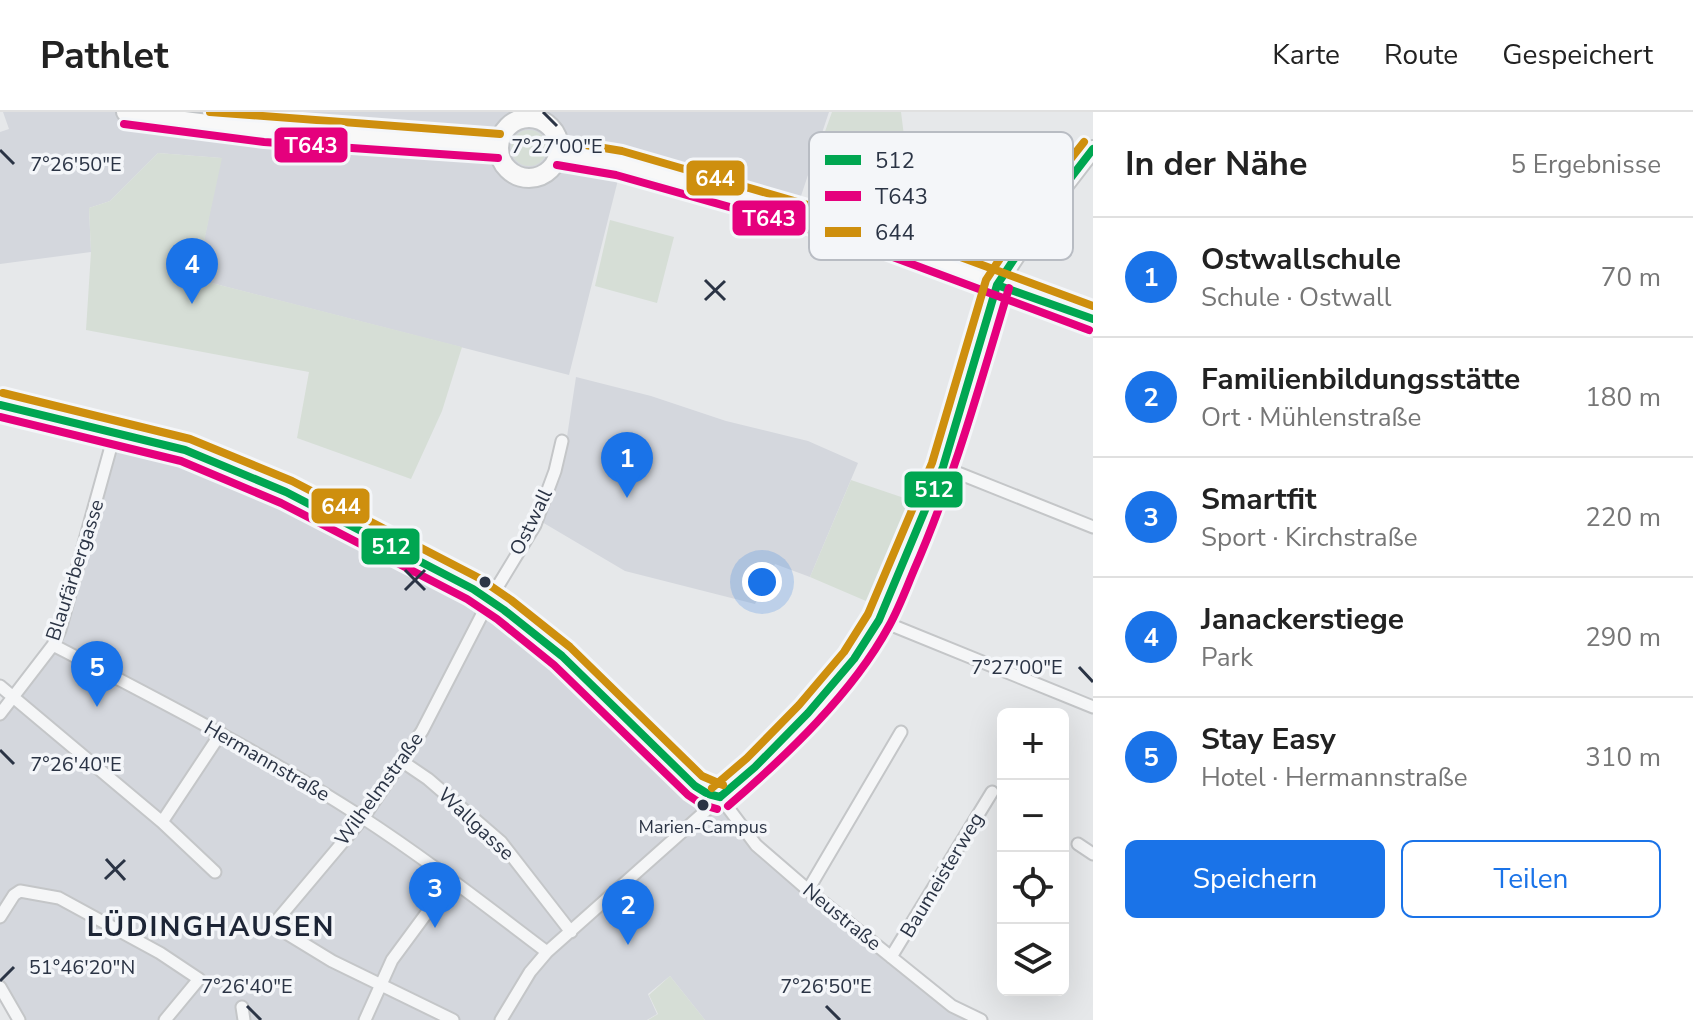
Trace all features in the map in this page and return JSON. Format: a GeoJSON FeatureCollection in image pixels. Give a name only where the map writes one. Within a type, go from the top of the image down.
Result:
{"type":"FeatureCollection","features":[{"type":"Feature","properties":{"kind":"main road"},"geometry":{"type":"LineString","coordinates":[[126,112],[251,130],[499,146]]}},
{"type":"Feature","properties":{"kind":"main road"},"geometry":{"type":"LineString","coordinates":[[536,115],[554,131],[559,141],[559,153],[548,172],[526,178],[514,174],[505,166],[499,146],[508,126],[536,115]]}},
{"type":"Feature","properties":{"kind":"main road"},"geometry":{"type":"LineString","coordinates":[[559,153],[619,163],[809,218]]}},
{"type":"Feature","properties":{"kind":"main road"},"geometry":{"type":"LineString","coordinates":[[933,260],[1093,319]]}},
{"type":"Feature","properties":{"kind":"street"},"geometry":{"type":"LineString","coordinates":[[1073,175],[1093,149]]}},
{"type":"Feature","properties":{"kind":"street"},"geometry":{"type":"LineString","coordinates":[[501,1020],[530,972],[547,952],[755,767],[854,659],[879,620],[914,541],[943,467],[997,285],[1013,260]]}},
{"type":"Feature","properties":{"kind":"street"},"geometry":{"type":"LineString","coordinates":[[0,405],[185,450],[286,492],[490,599],[560,655],[695,786],[720,797]]}},
{"type":"Feature","properties":{"kind":"street","name":"Blaufärbergasse"},"geometry":{"type":"LineString","coordinates":[[0,714],[53,645],[78,572],[115,432]]}},
{"type":"Feature","properties":{"kind":"street","name":"Ostwall"},"geometry":{"type":"LineString","coordinates":[[490,599],[535,525],[555,471],[562,441]]}},
{"type":"Feature","properties":{"kind":"street"},"geometry":{"type":"LineString","coordinates":[[943,467],[1093,527]]}},
{"type":"Feature","properties":{"kind":"street","name":"Wilhelmstraße"},"geometry":{"type":"LineString","coordinates":[[379,984],[332,961],[273,925],[363,818],[403,762],[490,599]]}},
{"type":"Feature","properties":{"kind":"street"},"geometry":{"type":"LineString","coordinates":[[879,620],[1093,707]]}},
{"type":"Feature","properties":{"kind":"street","name":"Hermannstraße"},"geometry":{"type":"LineString","coordinates":[[53,645],[221,733],[363,818],[547,952]]}},
{"type":"Feature","properties":{"kind":"street"},"geometry":{"type":"LineString","coordinates":[[0,686],[162,822],[215,872]]}},
{"type":"Feature","properties":{"kind":"street"},"geometry":{"type":"LineString","coordinates":[[808,890],[901,732]]}},
{"type":"Feature","properties":{"kind":"street"},"geometry":{"type":"LineString","coordinates":[[162,822],[221,733]]}},
{"type":"Feature","properties":{"kind":"street","name":"Wallgasse"},"geometry":{"type":"LineString","coordinates":[[403,762],[428,779],[501,842],[571,932]]}},
{"type":"Feature","properties":{"kind":"street","name":"Baumeisterweg"},"geometry":{"type":"LineString","coordinates":[[891,957],[992,792]]}},
{"type":"Feature","properties":{"kind":"street","name":"Neustraße"},"geometry":{"type":"LineString","coordinates":[[720,797],[756,845],[808,890],[952,1006],[981,1020]]}},
{"type":"Feature","properties":{"kind":"street"},"geometry":{"type":"LineString","coordinates":[[1078,844],[1093,854]]}},
{"type":"Feature","properties":{"kind":"street"},"geometry":{"type":"LineString","coordinates":[[365,1020],[392,960],[451,880]]}},
{"type":"Feature","properties":{"kind":"street"},"geometry":{"type":"LineString","coordinates":[[0,917],[20,891],[59,898],[160,953],[199,979],[165,1020]]}},
{"type":"Feature","properties":{"kind":"street"},"geometry":{"type":"LineString","coordinates":[[379,984],[453,1020]]}},
{"type":"Feature","properties":{"kind":"street"},"geometry":{"type":"LineString","coordinates":[[0,987],[19,1020]]}},
{"type":"Feature","properties":{"kind":"street"},"geometry":{"type":"LineString","coordinates":[[242,1007],[244,1020]]}},
{"type":"Feature","properties":{"kind":"shaded area"},"geometry":{"type":"Polygon","coordinates":[[[3,112],[829,112],[822,132],[809,132],[809,172],[797,208],[623,160],[569,375],[196,279],[221,158],[158,153],[110,201],[89,208],[91,252],[0,264],[0,132],[9,129],[3,112]]]}},
{"type":"Feature","properties":{"kind":"shaded area"},"geometry":{"type":"Polygon","coordinates":[[[832,112],[901,112],[904,132],[825,132],[832,112]]]}},
{"type":"Feature","properties":{"kind":"shaded area"},"geometry":{"type":"Polygon","coordinates":[[[529,130],[541,136],[547,148],[541,160],[529,166],[517,160],[511,148],[517,136],[529,130]]]}},
{"type":"Feature","properties":{"kind":"shaded area"},"geometry":{"type":"Polygon","coordinates":[[[158,153],[222,158],[196,279],[462,347],[442,411],[411,479],[297,438],[309,372],[86,330],[91,252],[89,208],[110,201],[158,153]]]}},
{"type":"Feature","properties":{"kind":"shaded area"},"geometry":{"type":"Polygon","coordinates":[[[610,220],[674,237],[657,303],[595,286],[610,220]]]}},
{"type":"Feature","properties":{"kind":"shaded area"},"geometry":{"type":"Polygon","coordinates":[[[576,377],[651,396],[726,421],[808,441],[858,463],[810,577],[775,564],[755,604],[625,571],[542,522],[562,470],[576,377]]]}},
{"type":"Feature","properties":{"kind":"shaded area"},"geometry":{"type":"Polygon","coordinates":[[[115,430],[286,491],[490,601],[558,655],[694,787],[720,798],[755,847],[975,1020],[705,1020],[670,976],[648,994],[657,1014],[647,1020],[20,1020],[0,984],[0,720],[16,702],[54,644],[65,590],[115,430]]]}},
{"type":"Feature","properties":{"kind":"shaded area"},"geometry":{"type":"Polygon","coordinates":[[[851,480],[913,501],[897,552],[873,604],[810,577],[851,480]]]}},
{"type":"Feature","properties":{"kind":"shaded area"},"geometry":{"type":"Polygon","coordinates":[[[670,976],[705,1020],[648,1020],[658,1014],[649,995],[670,976]]]}},
{"type":"Feature","properties":{"kind":"transit line","name":"644"},"geometry":{"type":"LineString","coordinates":[[210,112],[500,134]]}},
{"type":"Feature","properties":{"kind":"transit line","name":"T643"},"geometry":{"type":"LineString","coordinates":[[124,124],[264,142],[498,158]]}},
{"type":"Feature","properties":{"kind":"transit line","name":"644"},"geometry":{"type":"LineString","coordinates":[[561,141],[622,151],[809,205]]}},
{"type":"Feature","properties":{"kind":"transit line","name":"644"},"geometry":{"type":"LineString","coordinates":[[1073,156],[1084,142]]}},
{"type":"Feature","properties":{"kind":"transit line","name":"512"},"geometry":{"type":"LineString","coordinates":[[1073,175],[1093,149]]}},
{"type":"Feature","properties":{"kind":"transit line","name":"T643"},"geometry":{"type":"LineString","coordinates":[[557,165],[616,175],[809,229]]}},
{"type":"Feature","properties":{"kind":"transit line","name":"T643"},"geometry":{"type":"LineString","coordinates":[[901,260],[1089,330]]}},
{"type":"Feature","properties":{"kind":"transit line","name":"644"},"geometry":{"type":"LineString","coordinates":[[969,260],[1093,306]]}},
{"type":"Feature","properties":{"kind":"transit line","name":"644"},"geometry":{"type":"LineString","coordinates":[[712,788],[747,758],[799,705],[844,652],[868,614],[932,463],[986,280],[999,260]]}},
{"type":"Feature","properties":{"kind":"transit line","name":"512"},"geometry":{"type":"LineString","coordinates":[[720,797],[755,767],[808,713],[854,659],[879,620],[943,467],[997,285],[1013,260]]}},
{"type":"Feature","properties":{"kind":"transit line","name":"512"},"geometry":{"type":"LineString","coordinates":[[997,285],[1093,319]]}},
{"type":"Feature","properties":{"kind":"transit line","name":"T643"},"geometry":{"type":"LineString","coordinates":[[728,806],[795,745],[837,700],[889,626],[942,501],[1009,288]]}},
{"type":"Feature","properties":{"kind":"transit line","name":"644"},"geometry":{"type":"LineString","coordinates":[[3,393],[190,439],[292,481],[479,578],[570,647],[702,776],[723,785]]}},
{"type":"Feature","properties":{"kind":"transit line","name":"512"},"geometry":{"type":"LineString","coordinates":[[0,405],[185,450],[286,492],[473,589],[562,656],[695,786],[720,797]]}},
{"type":"Feature","properties":{"kind":"transit line","name":"T643"},"geometry":{"type":"LineString","coordinates":[[0,417],[181,461],[281,503],[467,599],[554,665],[688,795],[703,805],[717,809]]}},
{"type":"Feature","properties":{"kind":"place","name":"Janackerstiege"},"geometry":{"type":"Point","coordinates":[192,304]}},
{"type":"Feature","properties":{"kind":"place","name":"Ostwallschule"},"geometry":{"type":"Point","coordinates":[627,498]}},
{"type":"Feature","properties":{"kind":"place","name":"Stay Easy"},"geometry":{"type":"Point","coordinates":[97,707]}},
{"type":"Feature","properties":{"kind":"place","name":"Marien-Campus"},"geometry":{"type":"Point","coordinates":[703,805]}},
{"type":"Feature","properties":{"kind":"place","name":"Smartfit"},"geometry":{"type":"Point","coordinates":[435,928]}},
{"type":"Feature","properties":{"kind":"place","name":"Familienbildungsstätte"},"geometry":{"type":"Point","coordinates":[628,945]}},
{"type":"Feature","properties":{"kind":"district","name":"LÜDINGHAUSEN"},"geometry":{"type":"Point","coordinates":[211,927]}}]}
